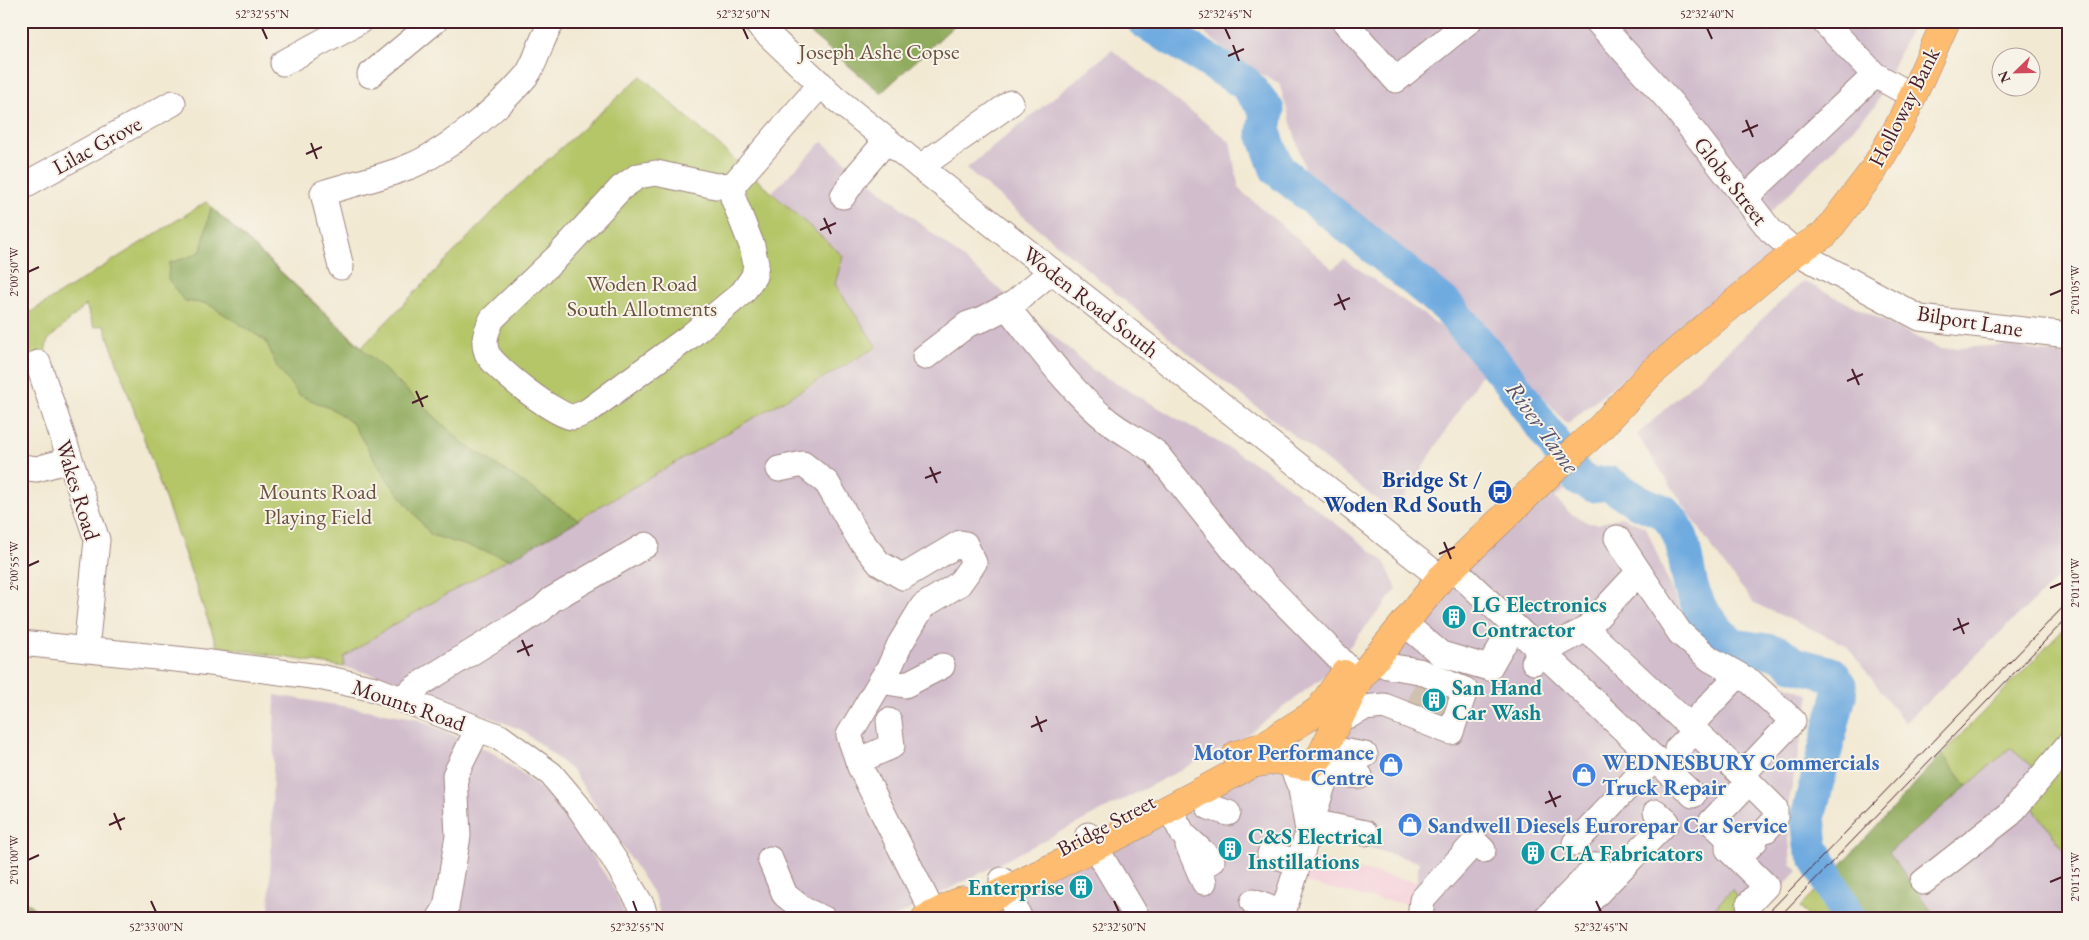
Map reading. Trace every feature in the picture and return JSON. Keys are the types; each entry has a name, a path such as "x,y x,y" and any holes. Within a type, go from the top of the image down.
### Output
{"main road":[{"name":"Holloway Bank","path":"1906,92 1931,21"},
{"name":"Holloway Bank","path":"1440,572 1592,425 1612,399 1651,373 1796,252 1812,225 1846,184 1868,152 1886,120 1906,92 1946,21"},
{"name":"Bridge Street","path":"935,918 1092,841 1169,808 1252,764 1276,760 1300,766 1314,763 1325,753 1346,712 1353,674 1375,658 1404,623 1440,572"},
{"name":"Bridge Street","path":"1092,841 1225,760 1263,746 1320,709 1353,674 1440,572"},
{"path":"1290,762 1282,749 1283,738 1292,728 1309,725 1318,730 1324,742 1325,753"}],"street":[{"path":"282,63 360,21"},
{"path":"370,75 435,21"},
{"name":"Woden Road South","path":"754,21 821,84 886,140 1052,272 1440,572"},
{"path":"1344,21 1396,80 1469,21"},
{"name":"Globe Street","path":"1597,21 1672,104 1770,230 1796,252"},
{"path":"1823,21 1875,75 1906,92"},
{"path":"341,267 323,193 409,167 452,142 493,109 527,74 544,25"},
{"path":"1745,198 1875,75"},
{"path":"733,186 716,186 656,173 638,176 621,188 558,256 492,319 486,331 485,342 487,352 496,364 516,382 559,413 574,417 588,412 689,337 743,292 754,276 756,264 752,246 733,198 733,186 821,84"},
{"name":"Lilac Grove","path":"21,187 174,103"},
{"path":"920,167 1011,104"},
{"path":"843,196 858,174 886,140"},
{"name":"Bilport Lane","path":"1796,252 1920,318 2068,335"},
{"path":"925,357 968,324 1007,307 1052,272"},
{"path":"1007,307 1090,405 1109,422 1143,442 1156,453 1239,557 1353,674"},
{"name":"Wakes Road","path":"38,363 97,540 86,650"},
{"path":"21,466 37,469 69,460"},
{"path":"779,469 803,464 827,483 860,538 880,564 903,577 960,543 965,544 974,563 960,584 923,606 849,735 858,761 889,828 935,918"},
{"path":"1586,630 1746,778 1776,808 1776,820 1748,848 1737,839 1728,838 1711,822 1746,778 1793,721 1751,682 1710,659 1680,632 1617,538"},
{"path":"400,699 425,681 542,609 552,600 646,544"},
{"path":"1440,572 1516,628 1538,657 1658,751 1693,795"},
{"path":"1538,657 1586,630 1639,572"},
{"path":"1404,623 1441,654 1466,655 1489,668 1501,647 1516,628"},
{"name":"Mounts Road","path":"21,643 319,676 375,689 500,737 551,774 578,806 614,859 642,906 646,919"},
{"path":"1346,712 1364,708 1433,700 1419,671 1387,666 1375,658"},
{"path":"881,681 905,685 942,666"},
{"path":"1384,706 1406,669"},
{"path":"1575,843 1658,751 1692,728 1738,675"},
{"path":"1600,733 1601,707"},
{"path":"858,761 892,746 889,721"},
{"path":"439,919 446,908 458,836 455,775 478,729"},
{"path":"1923,882 2010,814 2068,746"},
{"path":"1325,753 1364,758 1325,753"},
{"path":"1268,912 1299,863 1309,825 1324,782 1325,753"},
{"path":"1290,762 1302,789 1309,825"},
{"path":"1201,791 1210,806 1228,813"},
{"path":"1169,808 1183,834 1208,872"},
{"path":"1572,919 1597,899 1667,822 1656,812"},
{"path":"1309,825 1365,833"},
{"path":"1728,838 1728,849 1762,870 1766,886 1749,904"},
{"path":"1092,841 1138,919"},
{"path":"1270,854 1299,863"},
{"path":"1420,919 1422,900 1470,858"},
{"path":"770,859 785,895 804,910 824,919"},
{"path":"1545,919 1598,865"},
{"path":"1004,885 1020,919"}],"shaded area":[{"path":"1189,21 1914,21 1875,106 1758,225 1776,254 1567,424 1453,295 1305,169 1279,83 1250,69"},
{"path":"1112,50 1230,142 1239,189 1333,269 1344,259 1490,361 1394,513 1205,367 966,169"},
{"path":"822,142 1002,291 1093,370 1268,471 1384,561 1397,589 1327,674 1243,738 891,919 661,919 656,898 573,771 522,730 402,682 344,667 344,657 390,627 877,348 835,284 843,256 772,192"},
{"path":"1803,281 1941,349 2006,345 2068,356 2068,568 1905,723 1846,645 1754,603 1723,564 1637,435"},
{"path":"1551,472 1565,490 1555,498 1570,513 1588,523 1598,524 1621,517 1646,527 1685,623 1699,639 1753,671 1810,695 1787,811 1791,864 1798,871 1752,919 1749,919 1732,889 1705,919 1413,919 1419,862 1329,836 1308,832 1281,919 937,919 1219,772 1300,766 1321,734"},
{"path":"275,695 415,718 495,754 553,798 611,883 627,919 269,919"},
{"path":"2068,698 2068,919 1937,919 1888,852"},
{"path":"1301,857 1417,882 1415,905 1366,897 1294,880"}],"green space":[{"name":"Joseph Ashe Copse","path":"796,21 959,21 881,93"},
{"path":"641,76 843,256 835,284 877,347 390,627 344,657 344,667 217,646 104,325 94,327 86,305 48,340 44,357 28,362 21,344 21,318 206,202 362,347 513,191"},
{"path":"211,207 462,442 579,520 510,559 431,535 386,478 352,423 334,410 299,395 277,367 266,341 208,304 184,301 168,279 169,263 201,251"},
{"path":"2068,625 2068,734 2036,770 2010,748 1967,786 1942,754"},
{"path":"1942,754 1967,786 1889,852 1937,919 1868,919 1839,867"},
{"path":"2068,760 2068,853 2067,854 2029,802"},
{"path":"1839,867 1868,919 1810,919 1800,907"},
{"path":"1732,889 1749,919 1705,919"},
{"path":"21,897 47,919 21,919"}],"waterway":[{"name":"River Tame","path":"1144,21 1245,83 1267,110 1264,133 1277,169 1446,305 1511,382 1579,479 1593,485 1608,483 1639,502 1664,512 1675,525 1682,541 1691,587 1700,609 1716,630 1734,646 1780,653 1793,664 1832,674 1840,685 1839,696 1808,817 1811,846 1849,919"}],"tunnel":[{"path":"1419,706 1428,685"},
{"path":"1439,715 1448,693"}],"tram line":[{"path":"1762,919 2068,602"},
{"path":"1777,919 2068,617"}],"place":[{"name":"Bridge St / Woden Rd South","path":"1500,492"},
{"name":"LG Electronics Contractor","path":"1454,617"},
{"name":"San Hand Car Wash","path":"1434,700"},
{"name":"Motor Performance Centre","path":"1391,765"},
{"name":"WEDNESBURY Commercials Truck Repair","path":"1584,775"},
{"name":"Sandwell Diesels Eurorepar Car Service","path":"1410,825"},
{"name":"C&S Electrical Instillations","path":"1230,849"},
{"name":"CLA Fabricators","path":"1533,853"},
{"name":"Enterprise","path":"1081,887"}],"park label":[{"name":"Woden Road South Allotments","path":"642,296"},
{"name":"Mounts Road Playing Field","path":"318,504"}]}
